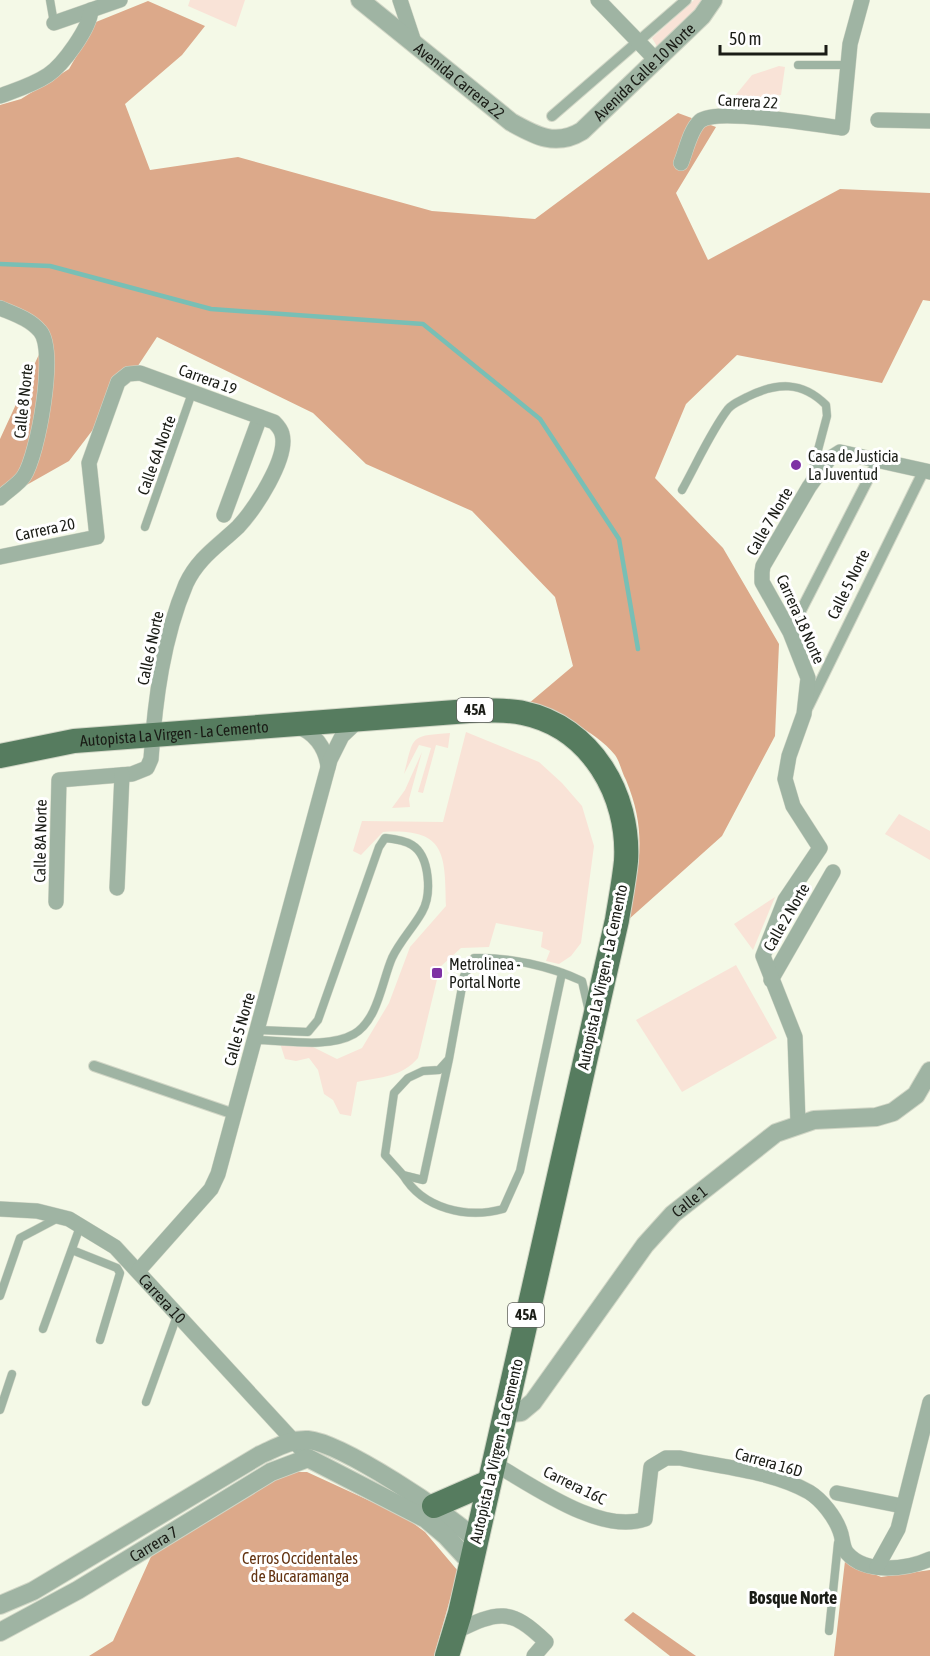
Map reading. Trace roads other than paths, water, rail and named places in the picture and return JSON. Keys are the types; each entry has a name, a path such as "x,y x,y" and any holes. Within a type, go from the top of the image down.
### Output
{"main road":[{"name":"Autopista La Virgen - La Cemento","path":"0,756 74,741 153,737 284,723 482,710 524,713 558,726 585,745 602,767 616,794 624,827 626,860 617,920 455,1632 447,1656"},
{"path":"430,1513 491,1472"}],"street":[{"path":"54,23 120,0"},
{"name":"Avenida Carrera 22","path":"360,0 511,122 536,135 569,139"},
{"path":"598,0 656,60"},
{"path":"552,116 686,0"},
{"name":"Avenida Calle 10 Norte","path":"569,139 582,131 702,16 713,0"},
{"path":"847,65 855,18 862,0"},
{"path":"404,1 415,45"},
{"path":"0,96 31,85 49,75 88,25 91,10"},
{"name":"Carrera 22","path":"681,163 695,128 700,121 708,117 734,115 842,128 847,65"},
{"path":"878,120 930,121"},
{"name":"Calle 8 Norte","path":"0,308 26,320 41,332 45,340 45,388 36,448 24,477 0,498"},
{"name":"Carrera 19","path":"98,537 89,463 118,382 128,374 140,373 267,419"},
{"path":"224,515 267,419"},
{"name":"Calle 6 Norte","path":"122,775 147,768 151,759 171,622 200,559 239,525 256,503 276,468 282,451 282,434 267,419"},
{"path":"809,487 829,459 840,452 879,458 927,471"},
{"path":"790,632 879,458"},
{"name":"Calle 5 Norte","path":"804,714 927,471"},
{"name":"Calle 7 Norte","path":"762,572 763,566 809,487"},
{"name":"Carrera 20","path":"0,557 98,537"},
{"name":"Carrera 18 Norte","path":"762,572 762,582 790,632 808,678 804,714 789,756 785,779 793,806 820,848 785,900 763,956 771,980"},
{"name":"Calle 5 Norte","path":"139,1270 211,1189 218,1174 335,747 351,726 362,718"},
{"name":"Calle 5 Norte","path":"284,723 298,726 311,734 321,745 327,758 328,773"},
{"path":"117,888 122,775"},
{"name":"Calle 8A Norte","path":"56,902 59,780 122,775"},
{"name":"Calle 2 Norte","path":"771,980 833,872"},
{"path":"771,980 795,1036 798,1123"},
{"path":"94,1066 234,1114"},
{"name":"Calle 1","path":"504,1414 521,1412 533,1401 664,1222 764,1142 798,1123 833,1118 876,1117 893,1112 916,1095 930,1071"},
{"name":"Carrera 10","path":"0,1209 37,1211 61,1217 81,1224 115,1247 139,1270 308,1458 430,1513"},
{"path":"877,1568 895,1536 930,1402"},
{"name":"Carrera 10","path":"294,1440 310,1440 337,1451 430,1513 446,1535 473,1552"},
{"name":"Carrera 7","path":"0,1605 33,1591 260,1455 294,1440"},
{"name":"Carrera 7","path":"0,1632 78,1590 272,1472 308,1458"},
{"name":"Carrera 16D","path":"651,1467 666,1458 680,1458 783,1482 810,1493 824,1505 840,1531 847,1553 877,1568"},
{"name":"Carrera 16C","path":"491,1472 593,1516 620,1523 645,1519 651,1467"},
{"path":"837,1492 902,1506"},
{"path":"877,1568 903,1567 930,1559"},
{"path":"455,1632 495,1614 507,1614 520,1619 546,1642 534,1656"}],"lane":[{"path":"50,0 54,23"},
{"path":"798,65 847,65"},
{"path":"682,490 732,405 758,392 781,385 794,385 826,405 827,416 812,465 809,487"},
{"name":"Calle 6A Norte","path":"145,527 192,393"},
{"path":"385,837 413,845 423,858 426,874 427,893 424,910 404,937 392,959 374,1007 363,1027 353,1035 328,1041 256,1035 308,1032 318,1020 379,846 385,837"},
{"path":"404,1174 423,1180 464,976 474,958 497,958 562,973 582,981 592,1030"},
{"path":"449,1059 439,1070 423,1071 408,1078 394,1093 385,1155 404,1174 411,1189 428,1201 449,1209 481,1215 503,1209 520,1171 562,973"},
{"path":"0,1296 20,1238 61,1217"},
{"path":"43,1329 81,1224"},
{"path":"72,1250 117,1268 120,1273 100,1340"},
{"path":"146,1402 178,1313"},
{"path":"0,1410 12,1374"},
{"path":"829,1631 840,1531"}],"waterway":[{"path":"0,264 50,266 211,309 423,324 540,419 619,539 638,649"}],"place":[{"name":"Casa de Justicia La Juventud","path":"796,465"},
{"name":"Metrolinea - Portal Norte","path":"437,973"}],"district":[{"name":"Bosque Norte","path":"793,1598"}],"park label":[{"name":"Cerros Occidentales de Bucaramanga","path":"300,1567"}]}
